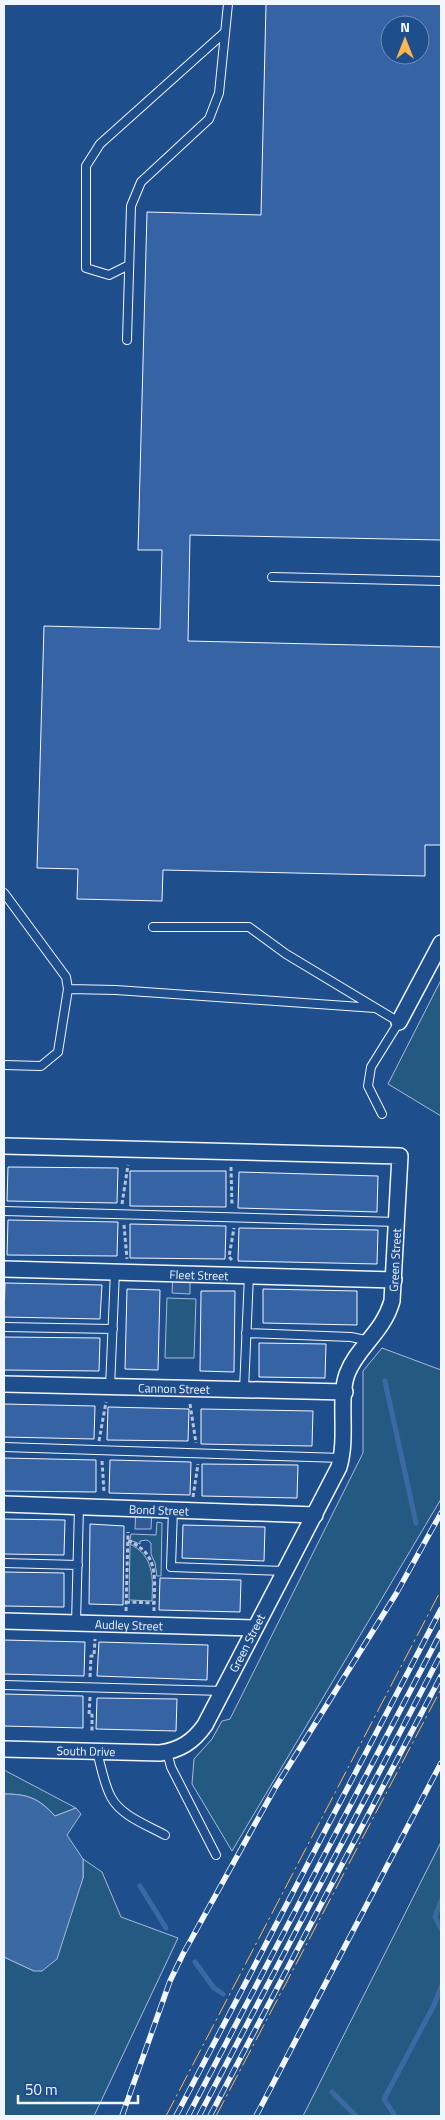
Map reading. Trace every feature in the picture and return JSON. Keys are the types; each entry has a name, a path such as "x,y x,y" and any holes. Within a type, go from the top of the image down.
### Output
{"street":[{"path":"399,1022 441,943"},
{"name":"Green Street","path":"4,1146 400,1156 394,1280 389,1312 386,1320 350,1368 345,1381 344,1450 335,1476 205,1725 194,1739 182,1747 167,1752"},
{"name":"Fleet Street","path":"4,1269 394,1280"},
{"name":"Cannon Street","path":"4,1384 344,1392"},
{"name":"Bond Street","path":"4,1504 315,1515"},
{"name":"Audley Street","path":"4,1621 254,1628"},
{"name":"South Drive","path":"4,1749 167,1752"}],"lane":[{"path":"127,340 131,206 142,182 209,119 219,93 228,4"},
{"path":"129,265 109,275 86,268 86,166 100,144 225,32"},
{"path":"272,577 441,581"},
{"path":"4,892 66,977 68,989 58,1052 41,1066 4,1065"},
{"path":"153,927 249,927 286,954 399,1022 371,1067 368,1086 382,1114"},
{"path":"68,989 116,990 375,1008"},
{"path":"4,1211 397,1222"},
{"path":"110,1387 115,1271"},
{"path":"244,1390 249,1275"},
{"path":"4,1327 113,1329"},
{"path":"246,1333 351,1336 370,1341"},
{"path":"4,1447 342,1458"},
{"path":"76,1623 80,1507"},
{"path":"173,1510 171,1567 285,1571"},
{"path":"4,1563 78,1565"},
{"path":"4,1685 223,1691"},
{"path":"98,1752 110,1795 116,1804 124,1812 165,1835"},
{"path":"167,1752 171,1767 216,1855"}],"path":[{"path":"122,1205 128,1165"},
{"path":"231,1167 232,1208"},
{"path":"124,1222 127,1261"},
{"path":"234,1264 229,1257 235,1225"},
{"path":"99,1441 106,1402"},
{"path":"190,1404 196,1443"},
{"path":"101,1458 105,1478 104,1496"},
{"path":"193,1498 198,1461"},
{"path":"126,1612 128,1532"},
{"path":"128,1541 143,1549 153,1563 154,1614"},
{"path":"126,1602 154,1603"},
{"path":"90,1677 89,1656 94,1656 95,1639"},
{"path":"90,1694 88,1715 92,1715 92,1733"}],"shaded area":[{"path":"441,980 441,1116 388,1084"},
{"path":"173,1272 190,1273 190,1294 172,1293"},
{"path":"167,1298 196,1299 194,1358 165,1358"},
{"path":"382,1348 441,1370 441,1499 232,1851 192,1784 194,1759 212,1739 222,1721 230,1719 363,1453 363,1371"},
{"path":"136,1509 152,1509 151,1529 135,1529"},
{"path":"157,1522 162,1523 161,1576 157,1576 151,1554 151,1543 147,1540 140,1541 140,1544 130,1540 131,1534 156,1535"},
{"path":"130,1544 138,1549 148,1561 152,1576 152,1601 129,1600"},
{"path":"4,1770 76,1808 55,1816 44,1805 32,1798 4,1794"},
{"path":"4,1794 32,1798 55,1816 76,1808 81,1814 67,1835 83,1859 83,1878 57,1959 42,1971 34,1971 4,1957"},
{"path":"441,1842 441,2116 303,2116"},
{"path":"83,1859 102,1872 121,1917 178,1938 94,2116 4,2116 4,1957 34,1971 83,1878"}],"building":[{"path":"266,4 441,4 441,540 190,535 188,641 441,647 441,845 425,845 425,876 163,870 162,901 77,899 78,869 37,868 44,626 160,629 162,550 138,550 147,212 261,215"},
{"path":"8,1167 118,1168 117,1203 7,1201"},
{"path":"130,1171 226,1171 226,1207 130,1206"},
{"path":"239,1172 378,1176 377,1212 238,1208"},
{"path":"8,1220 118,1222 117,1256 7,1255"},
{"path":"130,1224 226,1226 225,1259 130,1258"},
{"path":"239,1228 378,1230 377,1264 238,1261"},
{"path":"5,1283 102,1285 100,1319 4,1317"},
{"path":"127,1289 160,1290 158,1370 125,1369"},
{"path":"263,1289 357,1291 357,1325 263,1323"},
{"path":"201,1291 235,1291 234,1372 200,1371"},
{"path":"4,1337 100,1338 99,1371 4,1370"},
{"path":"259,1343 326,1344 325,1378 259,1377"},
{"path":"4,1404 95,1406 94,1439 4,1437"},
{"path":"108,1407 189,1409 188,1441 107,1440"},
{"path":"201,1409 313,1411 312,1446 201,1444"},
{"path":"4,1458 96,1460 96,1492 4,1491"},
{"path":"110,1460 191,1462 190,1495 109,1493"},
{"path":"202,1464 298,1465 297,1498 202,1496"},
{"path":"4,1519 65,1520 64,1555 4,1554"},
{"path":"90,1524 124,1526 123,1605 89,1604"},
{"path":"183,1525 265,1527 264,1561 182,1558"},
{"path":"4,1572 64,1573 64,1607 4,1606"},
{"path":"160,1578 241,1580 240,1612 159,1610"},
{"path":"4,1640 85,1642 84,1676 4,1674"},
{"path":"99,1642 208,1645 207,1680 97,1676"},
{"path":"4,1694 83,1696 83,1728 4,1726"},
{"path":"97,1698 177,1699 176,1731 96,1729"}],"waterway":[{"path":"385,1381 416,1523"},
{"path":"140,1886 166,1928"},
{"path":"441,1901 435,1917 441,1929"},
{"path":"195,1962 214,1988 223,1994"},
{"path":"395,2116 384,2099 434,2005 441,1987"},
{"path":"332,2092 356,2116"}],"railway":[{"path":"122,2116 170,1981 183,1954 275,1788 396,1594 441,1513"},
{"path":"176,2116 441,1609"},
{"path":"188,2116 441,1632"},
{"path":"199,2116 441,1654"},
{"path":"210,2116 441,1676"},
{"path":"256,2116 441,1763"}],"power":[{"path":"166,2116 441,1590"},
{"path":"216,2116 441,1689"}]}
